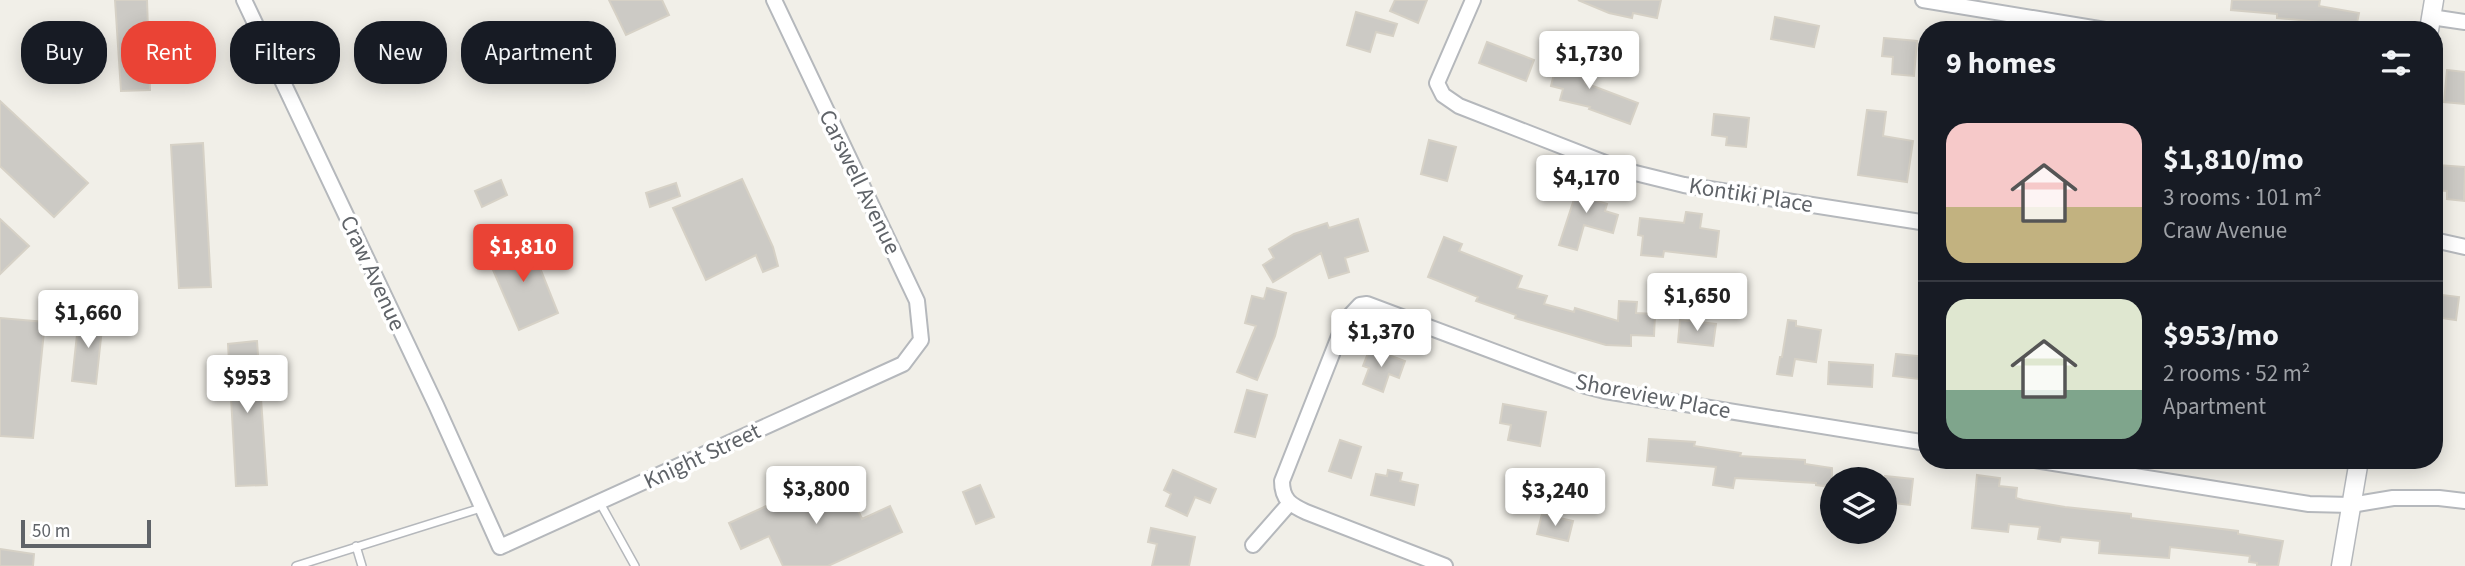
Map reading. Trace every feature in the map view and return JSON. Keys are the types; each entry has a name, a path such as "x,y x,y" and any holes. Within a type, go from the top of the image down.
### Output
{"street":[{"name":"Craw Avenue","path":"244,0 500,547"},
{"name":"Carswell Avenue","path":"774,0 917,301 921,340 903,365"},
{"name":"Kontiki Place","path":"1473,0 1437,83 1443,95 1459,106 1623,170 1684,185 1918,222"},
{"path":"1923,0 2050,21"},
{"path":"2432,16 2465,22"},
{"path":"2443,242 2465,247"},
{"name":"Shoreview Place","path":"1289,504 1284,495 1282,481 1345,321 1352,311 1367,304 1605,391 1918,442"},
{"name":"Knight Street","path":"500,547 903,365"},
{"path":"2091,469 2309,504 2351,505 2393,498 2465,501"},
{"path":"2341,566 2357,469"},
{"path":"1253,545 1289,504 1445,566"}],"lane":[{"path":"600,503 635,566"},
{"path":"296,566 481,508"},
{"path":"356,546 362,566"}],"building":[{"path":"115,0 147,0 148,21 121,21 121,84 150,84 150,90 121,91"},
{"path":"609,0 662,0 669,15 626,35"},
{"path":"1395,0 1427,0 1418,23 1390,11"},
{"path":"1578,0 1661,0 1657,18 1633,13 1632,18 1609,13"},
{"path":"2232,0 2320,0 2319,6 2359,13 2357,21 2308,21 2277,18 2277,14 2231,10"},
{"path":"1356,12 1397,24 1393,36 1376,32 1370,52 1347,45"},
{"path":"1775,17 1819,26 1814,47 1771,39"},
{"path":"1884,38 1917,41 1914,76 1892,74 1893,57 1882,56"},
{"path":"1487,42 1534,60 1526,81 1479,63"},
{"path":"1561,45 1566,46 1566,60 1584,64 1581,77 1587,78 1585,83 1638,103 1630,124 1589,109 1590,107 1560,100 1563,89 1551,86"},
{"path":"2447,70 2465,72 2465,104 2444,102"},
{"path":"0,101 88,183 54,217 0,166"},
{"path":"1867,110 1886,112 1883,136 1913,141 1907,182 1858,175"},
{"path":"1714,114 1749,118 1746,147 1726,145 1727,137 1712,135"},
{"path":"1429,140 1456,147 1447,181 1421,174"},
{"path":"203,143 211,287 179,288 171,145"},
{"path":"2443,165 2465,167 2464,201 2447,199 2447,191 2443,191"},
{"path":"1581,178 1599,183 1594,200 1607,204 1605,211 1618,215 1613,233 1584,225 1577,250 1559,245"},
{"path":"742,179 773,247 778,266 763,272 756,255 706,280 673,208"},
{"path":"501,180 507,195 482,207 475,191"},
{"path":"676,183 680,196 650,207 646,193"},
{"path":"1686,212 1702,214 1700,228 1719,231 1716,257 1664,251 1663,257 1641,255 1643,236 1638,235 1640,218 1684,223"},
{"path":"0,219 29,246 0,274"},
{"path":"1358,219 1368,251 1345,258 1349,272 1329,278 1321,253 1273,282 1263,265 1274,258 1269,249 1294,234 1327,223 1329,228"},
{"path":"1444,237 1462,244 1459,251 1522,276 1517,288 1547,296 1544,304 1574,312 1575,308 1618,321 1619,301 1637,302 1636,313 1655,314 1654,336 1631,335 1631,346 1606,345 1515,318 1516,315 1476,301 1478,297 1428,277"},
{"path":"528,238 558,313 519,330 487,256"},
{"path":"1267,288 1286,293 1275,336 1257,380 1237,372 1256,326 1245,323 1252,296 1264,299"},
{"path":"2443,295 2459,297 2456,320 2443,318"},
{"path":"79,316 103,319 96,384 72,381"},
{"path":"0,318 45,322 33,438 0,436"},
{"path":"1680,320 1716,324 1713,346 1678,342"},
{"path":"1788,320 1796,321 1796,326 1821,330 1816,362 1795,359 1792,376 1777,374"},
{"path":"257,341 267,485 236,486 228,344"},
{"path":"1370,348 1405,361 1399,378 1389,374 1383,392 1363,384 1369,368 1363,366"},
{"path":"1896,354 1918,356 1918,379 1893,376"},
{"path":"1829,362 1873,365 1872,387 1828,384"},
{"path":"1247,390 1267,395 1255,437 1235,432"},
{"path":"1503,404 1546,412 1540,446 1508,440 1511,425 1500,423"},
{"path":"1649,439 1695,442 1694,446 1741,453 1740,456 1805,460 1805,464 1825,467 1820,467 1820,486 1816,483 1735,478 1733,488 1713,485 1716,467 1647,461"},
{"path":"1340,440 1361,447 1351,478 1329,471"},
{"path":"1173,470 1216,489 1210,503 1195,497 1187,516 1166,506 1171,494 1164,490"},
{"path":"1388,470 1402,473 1400,481 1418,485 1414,505 1371,495 1376,474 1387,476"},
{"path":"841,472 862,519 890,506 902,532 828,566 783,566 769,536 741,549 729,523"},
{"path":"1977,475 2000,478 1999,486 2017,488 2016,498 2023,500 2131,514 2131,518 2238,531 2238,534 2283,541 2278,566 2257,566 2257,563 2249,562 2250,556 2170,547 2169,558 2099,553 2100,541 2061,537 2060,542 2038,539 2040,527 2009,524 2008,532 1972,528"},
{"path":"1897,477 1913,479 1910,505 1897,503"},
{"path":"980,485 994,517 976,524 963,492"},
{"path":"1542,514 1573,521 1568,541 1537,534"},
{"path":"1151,528 1195,537 1189,566 1152,566 1157,544 1148,542"},
{"path":"0,549 34,554 33,566 0,566"}]}
